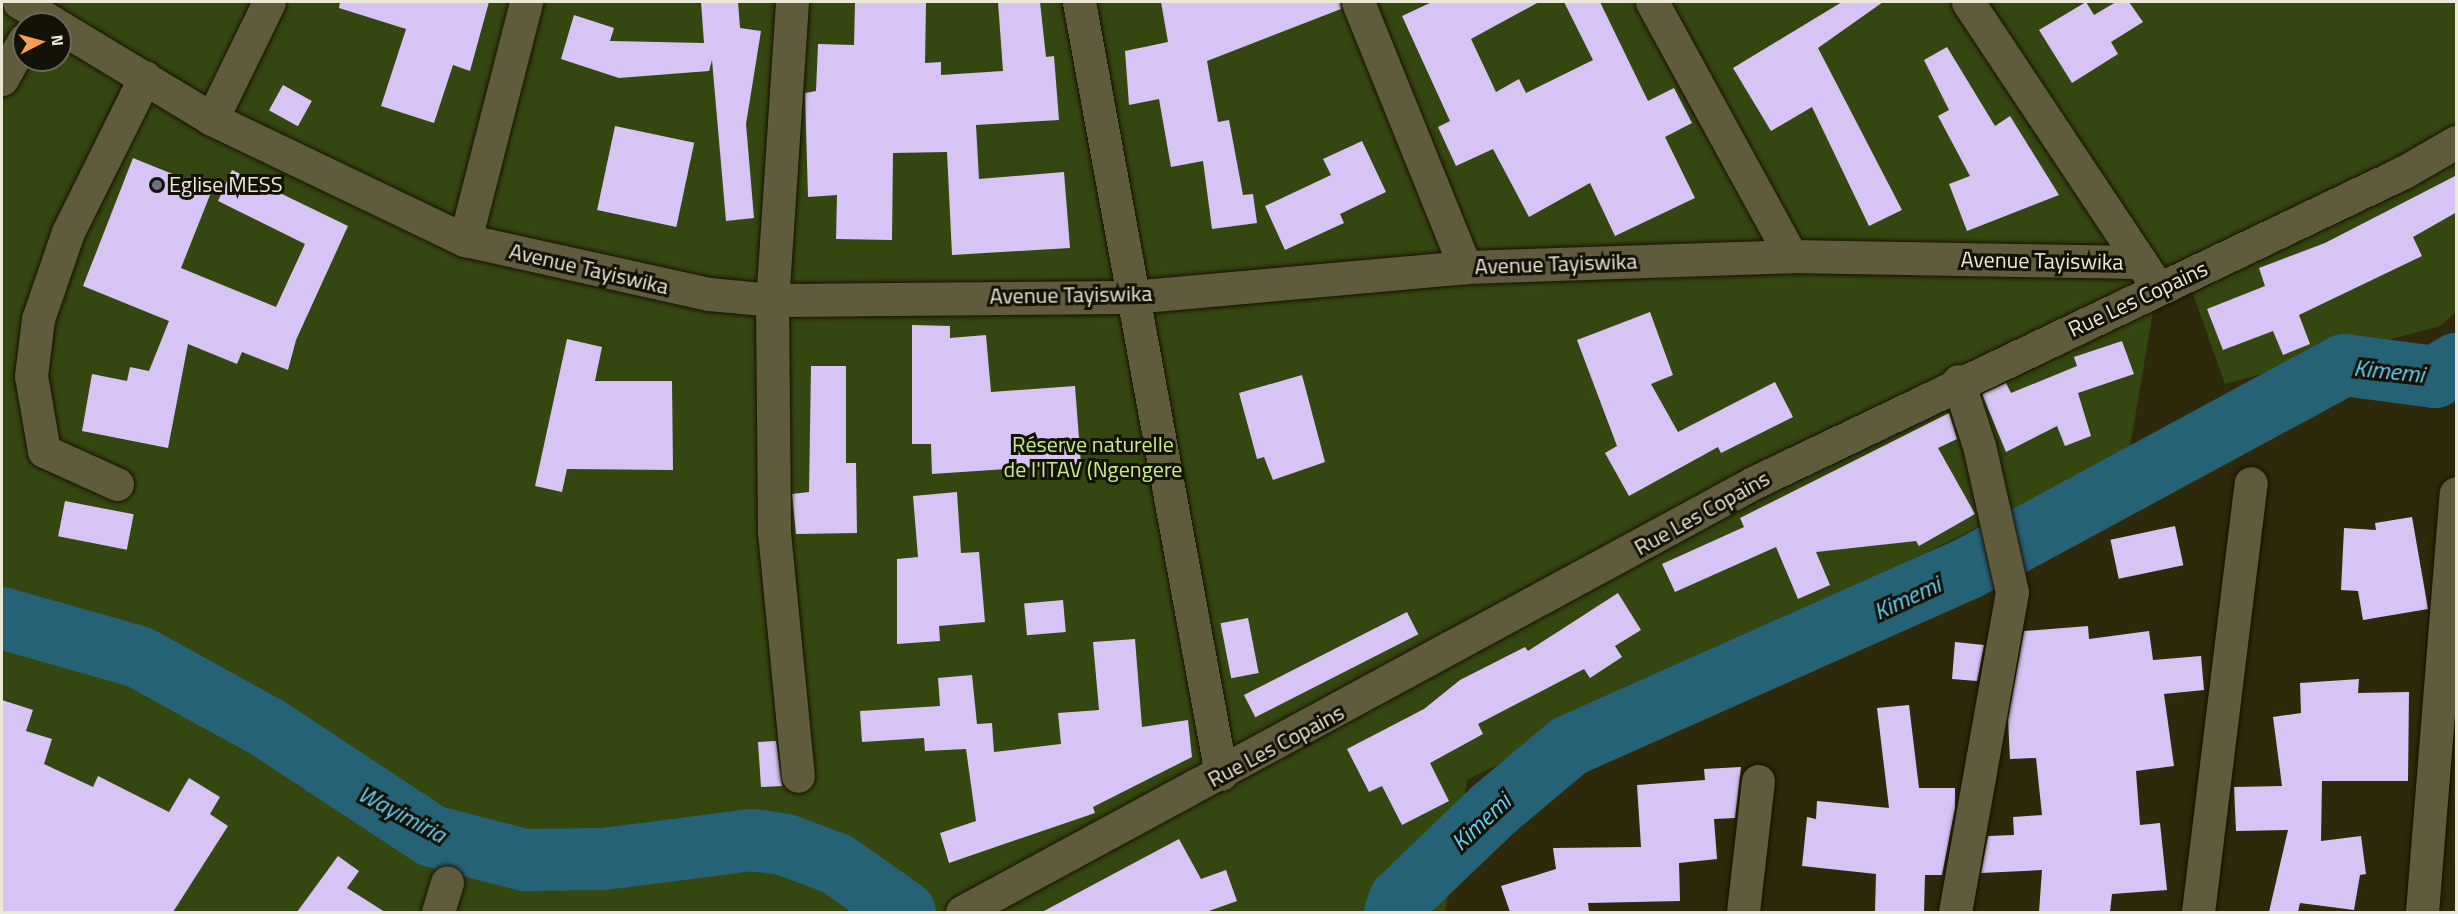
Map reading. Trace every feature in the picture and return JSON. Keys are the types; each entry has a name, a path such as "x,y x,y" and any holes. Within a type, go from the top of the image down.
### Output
{"street":[{"path":"213,119 269,2"},
{"path":"465,240 526,2"},
{"path":"792,2 772,300 774,532 798,776"},
{"path":"1079,2 1131,297 1221,774"},
{"path":"1358,2 1465,267"},
{"path":"1652,2 1791,256"},
{"path":"1968,2 2160,290"},
{"name":"Avenue Tayiswika","path":"72,39 145,77 213,119 465,240 609,276 772,300 1131,297 1465,267 1791,256 2141,262"},
{"path":"2,79 12,63"},
{"path":"117,484 44,452 31,376 38,319 68,232 145,77"},
{"name":"Rue Les Copains","path":"962,912 1221,774 1754,483 1958,381 2160,290 2457,142"},
{"path":"1955,912 2012,592 1995,512 1958,381"},
{"path":"2198,912 2251,483"},
{"path":"2422,912 2457,493"},
{"path":"1743,912 1758,781"}],"green space":[{"name":"Réserve naturelle de l'ITAV (Ngengere","path":"2,2 2456,2 2456,312 2440,326 2225,384 2181,260 2160,271 2129,452 1467,780 1445,912 2,912"}],"building":[{"path":"340,2 489,2 470,71 453,65 434,123 381,106 406,29 339,8"},
{"path":"701,2 738,2 740,28 761,31 746,124 754,218 726,221 712,60 709,71 619,78 561,59 574,15 614,28 610,41 704,43"},
{"path":"855,2 926,2 925,63 941,62 941,75 1003,71 998,2 1040,2 1046,57 1054,56 1059,120 976,125 979,179 1064,172 1070,248 952,255 947,152 893,153 892,240 836,239 837,195 808,197 805,93 816,91 818,44 854,45"},
{"path":"1161,2 1340,2 1341,9 1207,61 1218,122 1229,120 1243,195 1253,194 1257,223 1212,229 1203,161 1171,167 1159,99 1129,105 1125,51 1168,42"},
{"path":"1432,2 1539,2 1471,39 1496,92 1519,79 1526,93 1593,60 1564,2 1600,2 1648,101 1674,88 1692,123 1665,137 1695,198 1615,236 1590,183 1529,217 1493,149 1456,166 1438,127 1450,121 1402,16"},
{"path":"1842,2 1883,2 1818,48 1902,210 1869,226 1812,107 1771,131 1733,68"},
{"path":"2086,2 2094,15 2116,2 2129,2 2143,22 2111,42 2118,54 2072,83 2039,30"},
{"path":"1947,47 1995,126 2010,116 2059,195 1967,231 1949,184 1970,176 1938,116 1949,110 1924,60"},
{"path":"283,85 312,101 298,126 269,110"},
{"path":"615,126 694,143 676,227 597,210"},
{"path":"1362,141 1386,192 1340,214 1344,223 1285,250 1265,206 1331,175 1323,159"},
{"path":"133,158 212,190 181,268 276,307 305,244 218,201 232,170 348,226 296,340 288,370 242,352 237,364 188,344 168,448 82,431 92,374 127,381 130,367 149,371 169,321 83,286"},
{"path":"2457,175 2457,212 2413,237 2422,256 2299,315 2310,344 2283,355 2273,331 2223,350 2207,309 2265,286 2259,268 2325,243"},
{"path":"1650,312 1673,375 1651,384 1678,432 1775,382 1793,417 1721,453 1718,447 1629,496 1605,453 1617,446 1577,340"},
{"path":"912,325 950,326 950,338 986,335 991,392 1075,386 1081,464 932,474 931,444 912,444"},
{"path":"567,339 602,347 595,381 672,381 673,470 567,469 562,492 535,486"},
{"path":"2122,341 2134,374 2078,393 2091,436 2065,446 2057,426 2006,452 1982,394 2006,383 2011,393 2077,366 2074,357"},
{"path":"811,366 846,366 846,463 856,463 857,533 796,534 792,494 809,492"},
{"path":"1302,375 1325,462 1273,480 1264,457 1257,459 1239,393"},
{"path":"1949,413 1957,439 1938,448 1975,514 1919,546 1916,541 1816,552 1830,585 1798,599 1776,547 1675,592 1662,564 1744,527 1740,518"},
{"path":"957,492 961,553 979,552 985,622 939,626 940,641 897,644 897,559 918,557 913,496"},
{"path":"65,501 134,514 127,550 58,536"},
{"path":"2412,517 2428,609 2363,620 2358,591 2341,590 2344,528 2376,530 2375,523"},
{"path":"2175,526 2183,565 2119,579 2110,540"},
{"path":"1618,593 1641,630 1615,646 1622,657 1590,678 1584,669 1478,724 1483,734 1430,763 1449,801 1402,825 1382,786 1369,792 1347,749 1424,709 1460,680 1525,647 1528,651"},
{"path":"1063,600 1066,632 1027,635 1024,603"},
{"path":"1407,612 1418,634 1255,717 1244,695"},
{"path":"1248,618 1259,673 1231,678 1221,623"},
{"path":"2088,626 2089,639 2149,631 2153,660 2201,656 2204,690 2164,694 2174,766 2136,771 2140,825 2160,823 2167,890 2112,894 2110,912 2039,912 2042,870 1981,873 1988,836 2014,835 2013,817 2042,815 2036,758 2010,759 2008,720 2024,631"},
{"path":"1135,639 1142,727 1188,720 1192,757 1093,807 1095,813 949,863 940,833 976,821 966,749 925,751 924,738 862,742 860,711 940,706 938,678 972,675 977,724 992,723 994,752 1061,744 1058,713 1099,710 1093,642"},
{"path":"1955,642 1984,645 1977,681 1952,679"},
{"path":"2359,679 2358,693 2409,692 2408,781 2322,781 2321,841 2361,836 2366,874 2360,875 2354,910 2300,903 2298,912 2269,912 2288,830 2236,831 2234,787 2282,786 2273,717 2301,713 2300,683"},
{"path":"2,700 33,710 26,731 52,739 44,764 93,787 98,776 169,812 189,778 220,797 210,814 228,826 173,912 2,912"},
{"path":"1909,705 1919,788 1955,788 1955,808 1942,875 1925,875 1924,912 1875,912 1876,874 1802,866 1807,817 1816,819 1817,801 1889,808 1877,708"},
{"path":"776,741 782,786 761,787 758,742"},
{"path":"1741,767 1735,818 1714,819 1717,859 1679,863 1680,901 1588,903 1589,912 1510,912 1501,886 1556,869 1553,848 1641,847 1637,785 1705,780 1704,769"},
{"path":"1179,839 1201,879 1226,870 1237,901 1206,912 1042,912"},
{"path":"338,856 359,871 347,888 385,912 297,912"}],"waterway":[{"name":"Kimemi","path":"1395,912 1400,899 1494,809 1569,746 1965,570 2344,365 2435,377 2456,364"},
{"name":"Wayimiria","path":"2,618 139,657 268,728 432,836 525,860 604,859 752,840 786,845 837,864 905,912"}],"place":[{"name":"Eglise MESS","path":"157,185"}]}
